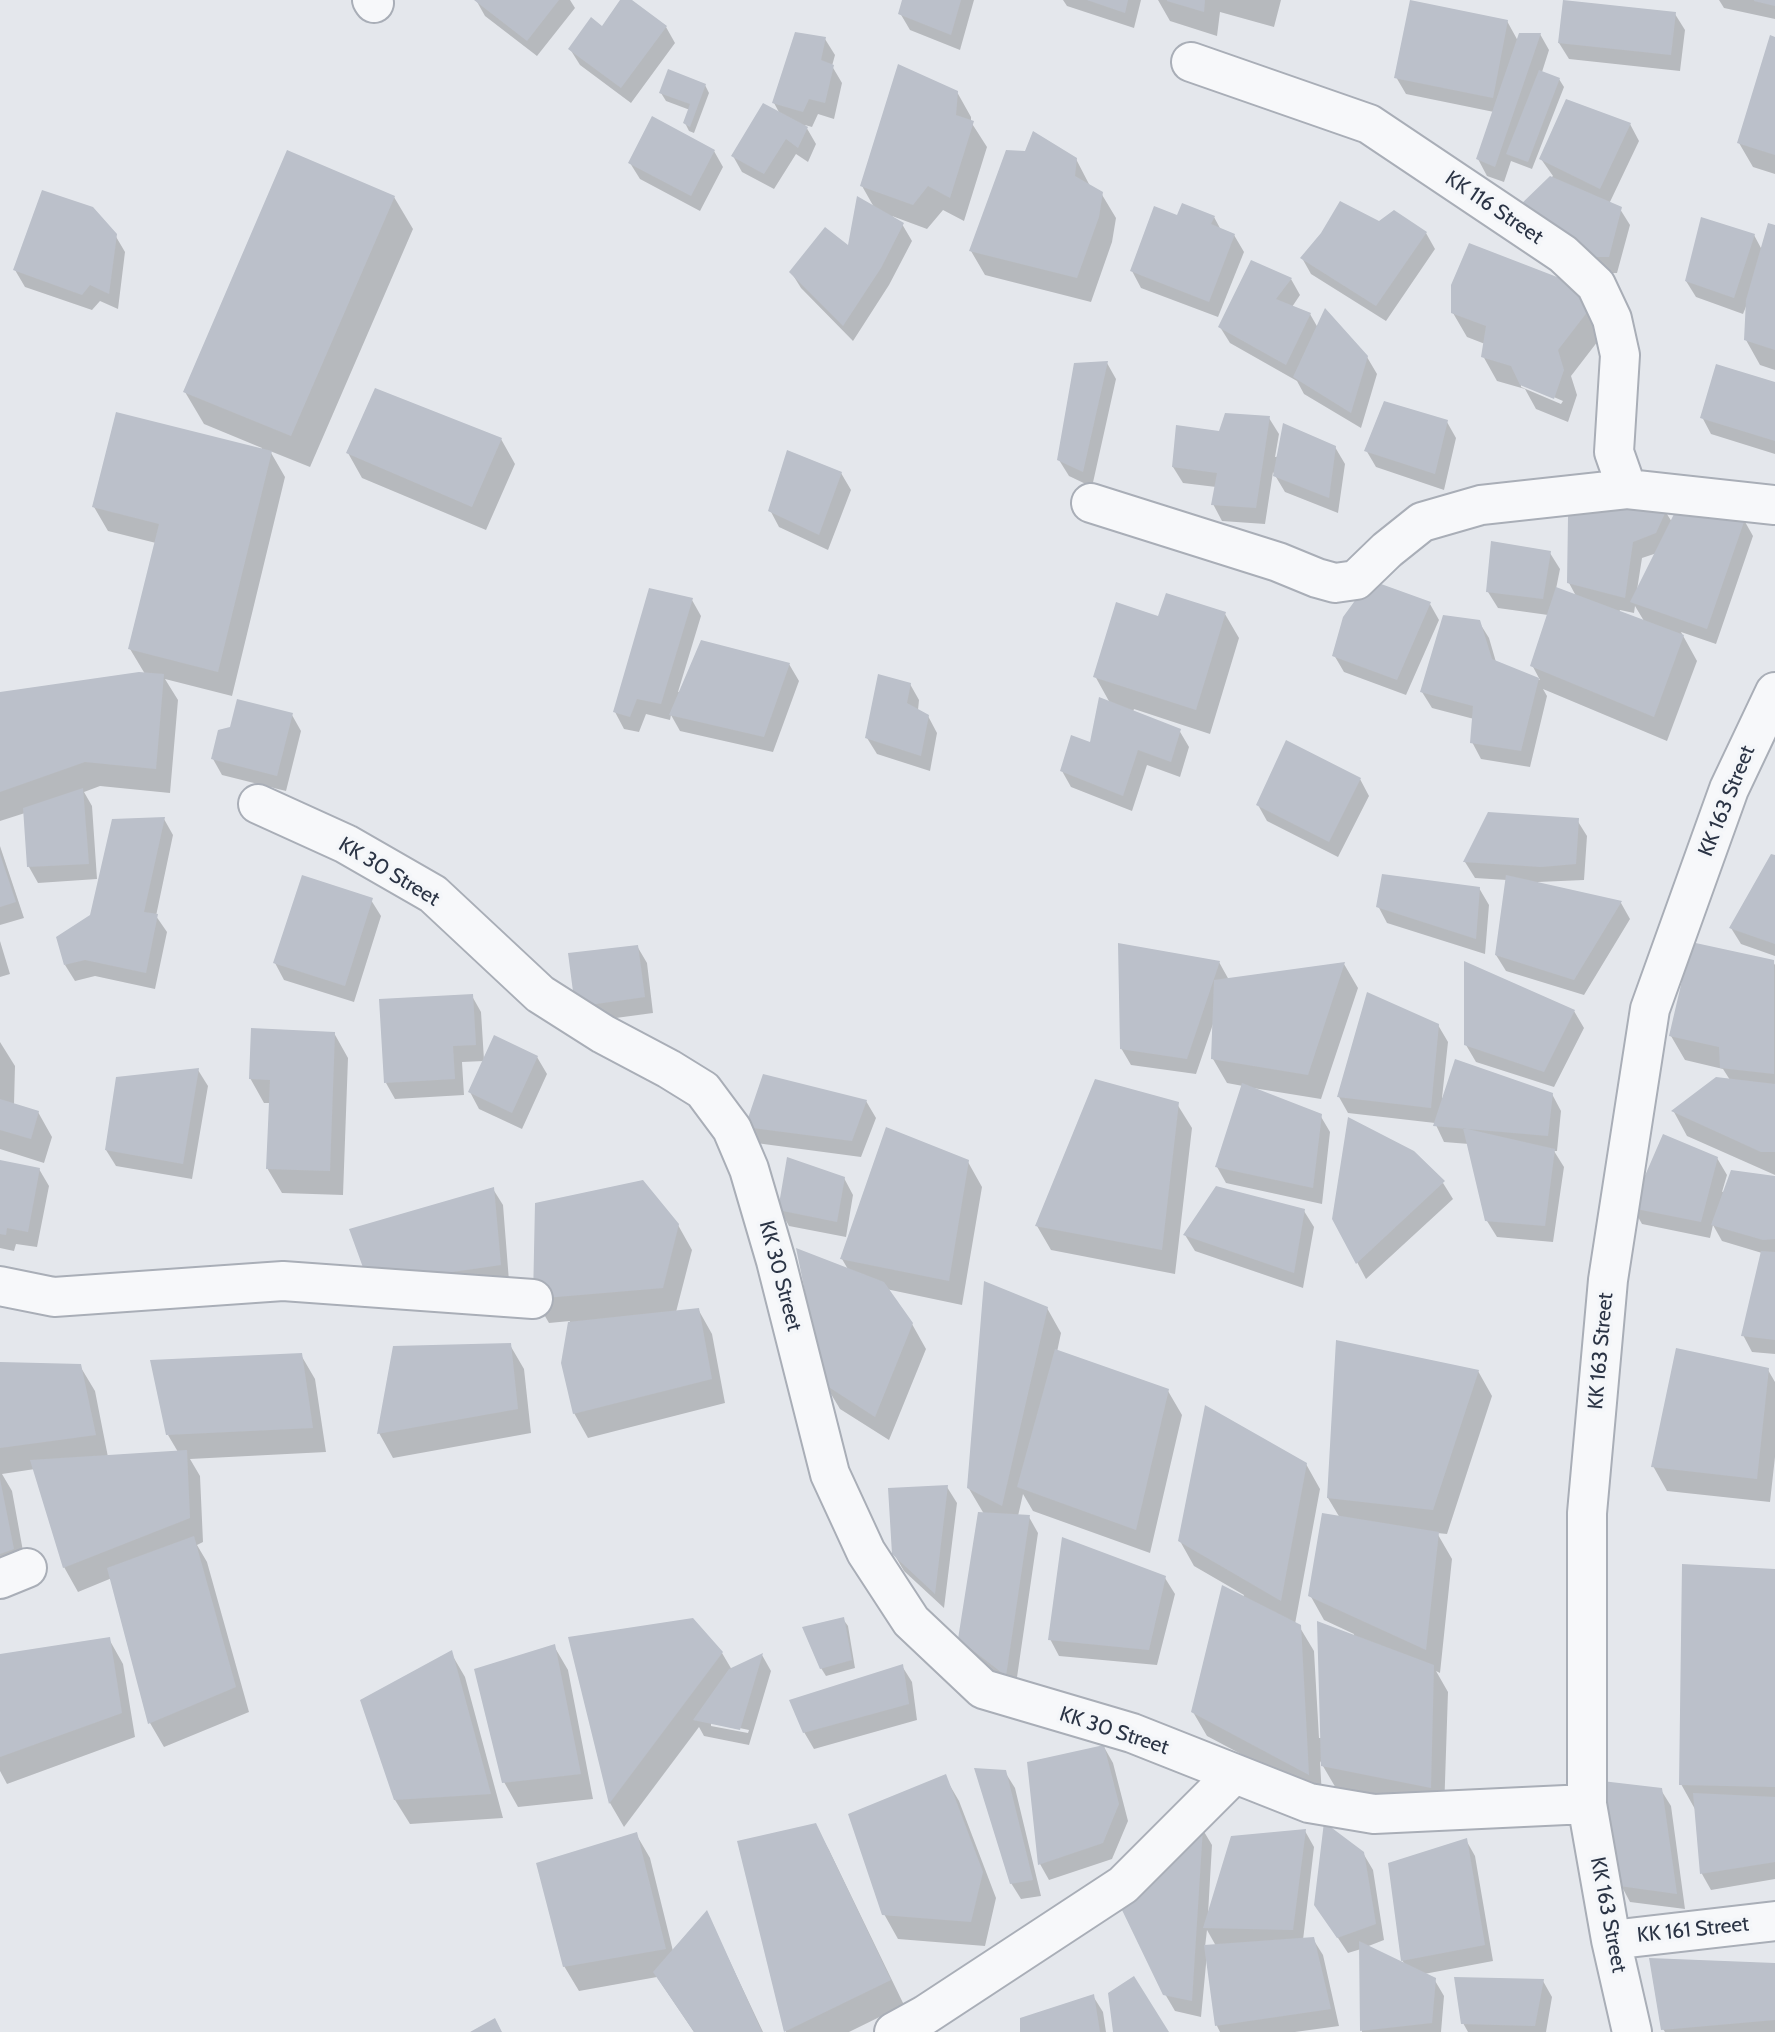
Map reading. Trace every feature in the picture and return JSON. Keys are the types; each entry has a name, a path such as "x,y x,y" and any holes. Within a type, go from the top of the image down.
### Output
{"street":[{"name":"KK 116 Street","path":"1191,62 1369,124 1563,254 1596,285 1612,319 1619,355 1614,452 1627,489"},
{"path":"1091,503 1278,562 1335,583 1356,580 1422,522 1481,505 1627,489 1775,505"},
{"name":"KK 163 Street","path":"1632,2032 1611,1940 1587,1804 1587,1513 1608,1280 1650,1009 1729,789 1775,692"},
{"name":"KK 30 Street","path":"258,804 346,844 433,894 540,994 603,1034 703,1090 732,1129 749,1168 776,1261 830,1474 866,1552 911,1621 983,1689 1132,1733 1309,1802 1374,1814 1587,1804"},
{"path":"0,1286 54,1297 283,1281 533,1299"},
{"path":"894,2032 925,2015 1123,1885 1234,1774"},
{"name":"KK 161 Street","path":"1611,1940 1775,1921"}],"building":[{"path":"474,0 559,0 527,41"},
{"path":"620,0 632,0 667,26 621,88 568,49 591,17 602,26"},
{"path":"902,0 961,0 951,35 898,14"},
{"path":"1087,0 1128,0 1125,13"},
{"path":"1205,0 1204,12 1167,1"},
{"path":"1410,0 1508,20 1493,98 1394,78"},
{"path":"1563,0 1676,12 1671,55 1558,43"},
{"path":"1775,0 1775,6 1754,1"},
{"path":"795,32 826,37 821,60 834,65 825,103 809,99 803,112 772,103"},
{"path":"1519,33 1541,33 1495,167 1476,159"},
{"path":"1770,35 1775,37 1775,155 1737,143"},
{"path":"898,64 958,91 956,115 974,121 950,198 928,186 913,205 860,186"},
{"path":"668,69 706,84 690,127 683,123 690,104 659,93"},
{"path":"1539,70 1560,78 1528,162 1506,154"},
{"path":"1566,99 1631,123 1600,189 1539,159"},
{"path":"763,103 808,127 798,148 786,139 764,174 731,156"},
{"path":"652,116 715,150 691,196 628,163"},
{"path":"1033,131 1077,158 1075,176 1103,192 1099,217 1077,278 969,251 1006,150 1025,151"},
{"path":"287,150 395,196 291,436 183,392"},
{"path":"1550,176 1622,207 1609,257 1581,257 1517,208"},
{"path":"42,190 93,207 117,234 109,294 90,285 82,295 13,270"},
{"path":"857,196 904,223 881,268 843,326 789,272 825,227 848,245"},
{"path":"1340,201 1379,221 1394,210 1427,232 1376,306 1300,258 1321,233"},
{"path":"1182,203 1215,216 1211,224 1235,234 1209,302 1130,271 1154,206 1177,215"},
{"path":"1701,217 1755,234 1734,298 1685,281"},
{"path":"1768,223 1775,225 1775,350 1744,340 1746,300"},
{"path":"1469,243 1570,282 1595,302 1558,350 1564,370 1554,399 1520,385 1511,366 1481,357 1486,326 1451,313 1451,285"},
{"path":"1251,260 1292,278 1276,299 1311,313 1286,365 1218,327"},
{"path":"1325,308 1368,356 1351,413 1293,377"},
{"path":"1108,361 1083,472 1057,460 1074,363"},
{"path":"1716,364 1775,382 1775,441 1700,418"},
{"path":"375,388 502,438 472,507 346,453"},
{"path":"1384,401 1448,420 1435,474 1364,451"},
{"path":"116,412 272,451 218,672 128,649 159,524 92,507"},
{"path":"1225,413 1270,416 1256,508 1211,505 1217,473 1172,467 1176,425 1219,431"},
{"path":"1283,423 1336,446 1329,498 1273,476"},
{"path":"787,450 842,472 819,535 768,511"},
{"path":"1571,504 1667,509 1656,533 1633,542 1625,598 1567,583 1568,517"},
{"path":"1674,514 1745,519 1707,629 1630,602"},
{"path":"1491,541 1551,551 1543,599 1486,592"},
{"path":"1370,580 1431,602 1397,680 1332,656 1343,617"},
{"path":"1556,587 1684,635 1654,717 1530,666"},
{"path":"649,588 693,598 661,704 637,699 630,717 613,712"},
{"path":"1166,593 1226,612 1196,710 1093,677 1116,602 1158,616"},
{"path":"1443,615 1480,620 1492,659 1539,678 1521,751 1470,743 1473,706 1420,692"},
{"path":"701,640 790,663 764,737 669,715"},
{"path":"139,672 164,674 156,769 85,762 0,792 0,692"},
{"path":"878,674 911,683 907,703 929,715 921,756 865,738"},
{"path":"1099,697 1181,729 1171,762 1138,750 1123,796 1060,771 1071,735 1090,742"},
{"path":"237,699 293,713 277,776 211,759 218,730 230,727"},
{"path":"1286,740 1361,778 1329,842 1256,805"},
{"path":"83,788 89,864 27,867 23,808"},
{"path":"1488,812 1579,818 1576,864 1541,867 1463,862"},
{"path":"165,817 144,912 158,914 146,973 85,960 64,965 56,937 90,915 112,819"},
{"path":"0,854 16,902 0,907"},
{"path":"1771,854 1775,855 1775,944 1729,928"},
{"path":"1382,874 1480,887 1476,939 1376,907"},
{"path":"302,875 373,898 345,986 273,963"},
{"path":"1506,875 1622,901 1574,980 1495,955"},
{"path":"1691,942 1774,960 1774,1074 1720,1068 1719,1047 1669,1036"},
{"path":"1118,943 1220,961 1187,1059 1120,1049"},
{"path":"638,945 645,997 575,1007 568,953"},
{"path":"1464,961 1575,1010 1544,1072 1464,1045"},
{"path":"1345,962 1308,1075 1211,1059 1214,980"},
{"path":"1367,992 1439,1024 1431,1108 1337,1097"},
{"path":"473,994 476,1045 453,1046 455,1079 384,1083 379,999"},
{"path":"251,1028 335,1032 330,1171 266,1169 270,1080 249,1079"},
{"path":"494,1035 538,1056 512,1113 468,1092"},
{"path":"1455,1059 1553,1093 1548,1136 1433,1126"},
{"path":"199,1068 183,1164 105,1150 116,1077"},
{"path":"763,1074 867,1100 852,1141 745,1127"},
{"path":"1716,1077 1775,1084 1775,1152 1761,1152 1671,1111"},
{"path":"1095,1079 1179,1102 1162,1250 1035,1226"},
{"path":"1242,1083 1322,1114 1313,1188 1215,1167"},
{"path":"0,1099 39,1111 31,1139 0,1130"},
{"path":"1348,1117 1414,1151 1445,1181 1356,1264 1332,1219"},
{"path":"886,1127 969,1160 949,1281 840,1259"},
{"path":"1463,1128 1555,1149 1545,1226 1485,1221"},
{"path":"1663,1134 1718,1157 1701,1222 1631,1208"},
{"path":"787,1157 845,1177 837,1222 778,1210"},
{"path":"0,1160 40,1168 28,1232 7,1228 6,1235 0,1234"},
{"path":"1731,1170 1775,1176 1775,1239 1763,1240 1711,1225"},
{"path":"643,1180 679,1224 663,1288 533,1299 535,1203"},
{"path":"1216,1186 1305,1209 1294,1273 1183,1235"},
{"path":"494,1187 501,1265 369,1284 349,1229"},
{"path":"796,1248 884,1282 913,1323 875,1417 824,1384"},
{"path":"1761,1251 1775,1252 1775,1340 1741,1336"},
{"path":"984,1281 1048,1307 1002,1506 967,1488"},
{"path":"699,1308 712,1379 573,1414 561,1363 568,1322"},
{"path":"1336,1340 1479,1370 1433,1510 1327,1498"},
{"path":"511,1343 518,1409 377,1434 393,1346"},
{"path":"1676,1348 1769,1368 1757,1479 1651,1467"},
{"path":"1055,1349 1169,1389 1136,1530 1017,1487"},
{"path":"302,1353 313,1428 166,1435 150,1360"},
{"path":"0,1362 81,1364 96,1435 0,1448"},
{"path":"1205,1405 1307,1463 1281,1601 1178,1541"},
{"path":"187,1450 190,1518 63,1568 30,1460"},
{"path":"0,1479 14,1549 0,1554"},
{"path":"948,1485 935,1594 892,1554 888,1488"},
{"path":"978,1512 1030,1515 1006,1676 958,1639"},
{"path":"1322,1513 1439,1532 1426,1650 1308,1596"},
{"path":"194,1536 236,1687 148,1724 107,1568"},
{"path":"1062,1537 1166,1576 1149,1650 1048,1640"},
{"path":"1682,1564 1775,1569 1775,1787 1679,1785"},
{"path":"1222,1585 1301,1625 1309,1775 1191,1712"},
{"path":"844,1617 852,1660 820,1669 802,1627"},
{"path":"693,1618 723,1652 609,1804 568,1637"},
{"path":"1317,1621 1434,1665 1431,1788 1321,1766"},
{"path":"110,1637 122,1713 0,1757 0,1654"},
{"path":"555,1644 581,1774 502,1783 474,1669"},
{"path":"452,1650 491,1794 394,1800 360,1700"},
{"path":"763,1653 740,1730 693,1720 729,1669"},
{"path":"903,1664 909,1704 803,1733 789,1700"},
{"path":"1104,1745 1119,1804 1103,1843 1038,1865 1027,1762"},
{"path":"974,1768 1006,1770 1033,1880 1010,1884"},
{"path":"946,1774 983,1872 971,1922 882,1915 848,1814"},
{"path":"1602,1781 1662,1788 1677,1894 1619,1886"},
{"path":"1693,1793 1775,1797 1775,1862 1700,1874"},
{"path":"1324,1822 1364,1852 1376,1924 1337,1938 1314,1905"},
{"path":"816,1823 891,1980 784,2032 737,1841"},
{"path":"1203,1827 1192,2001 1163,1995 1122,1910"},
{"path":"1306,1829 1293,1930 1203,1928 1231,1836"},
{"path":"637,1832 666,1949 563,1967 536,1863"},
{"path":"1467,1838 1485,1945 1401,1961 1388,1863"},
{"path":"707,1910 762,2032 694,2032 653,1972"},
{"path":"1314,1937 1331,2009 1215,2026 1204,1945"},
{"path":"1359,1941 1436,1978 1432,2023 1360,2031"},
{"path":"1649,1958 1775,1963 1775,2020 1661,2030"},
{"path":"1134,1976 1169,2032 1113,2032 1108,1993"},
{"path":"1454,1977 1544,1979 1535,2026 1461,2024"},
{"path":"1094,1994 1100,2032 1020,2032 1020,2018"},
{"path":"495,2018 502,2032 470,2032"}]}
